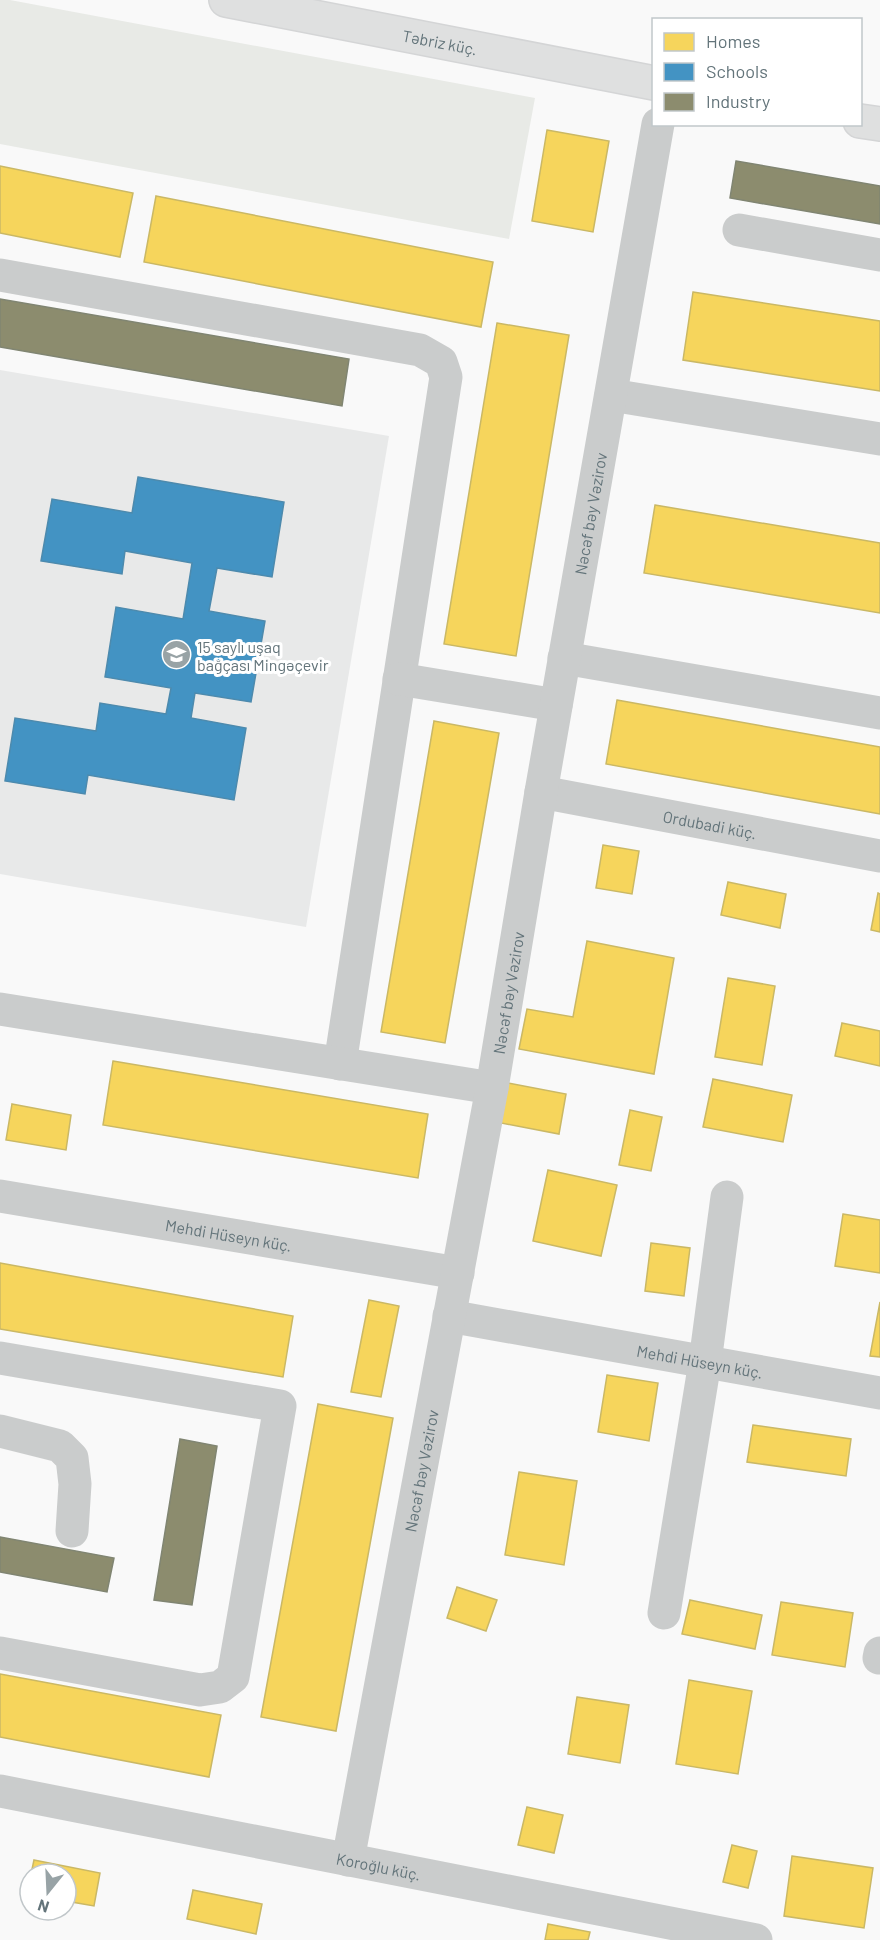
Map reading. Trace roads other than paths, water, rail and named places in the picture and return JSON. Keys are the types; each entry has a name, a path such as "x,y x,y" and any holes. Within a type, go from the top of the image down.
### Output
{"main road":[{"name":"Təbriz küç.","path":"226,0 652,82"},
{"path":"862,121 880,124"}],"street":[{"name":"Nəcəf bəy Vəzirov","path":"348,1860 492,1088 564,658 658,126"},
{"path":"739,230 880,255"},
{"path":"0,275 420,350 441,362 446,377 340,1064"},
{"path":"611,395 880,439"},
{"path":"564,658 880,713"},
{"path":"399,679 556,705"},
{"name":"Ordubadi küç.","path":"541,792 880,856"},
{"path":"0,1009 492,1088"},
{"name":"Mehdi Hüseyn küç.","path":"0,1196 458,1273"},
{"path":"664,1613 705,1362 727,1197"},
{"name":"Mehdi Hüseyn küç.","path":"449,1316 880,1393"},
{"path":"0,1358 280,1406 233,1677 220,1687 200,1690 0,1653"},
{"path":"0,1431 60,1446 72,1458 75,1484 72,1531"},
{"name":"Koroğlu küç.","path":"0,1791 756,1940"}],"place":[{"name":"15 saylı uşaq bağçası Mingəçevir","path":"176,655"}]}
